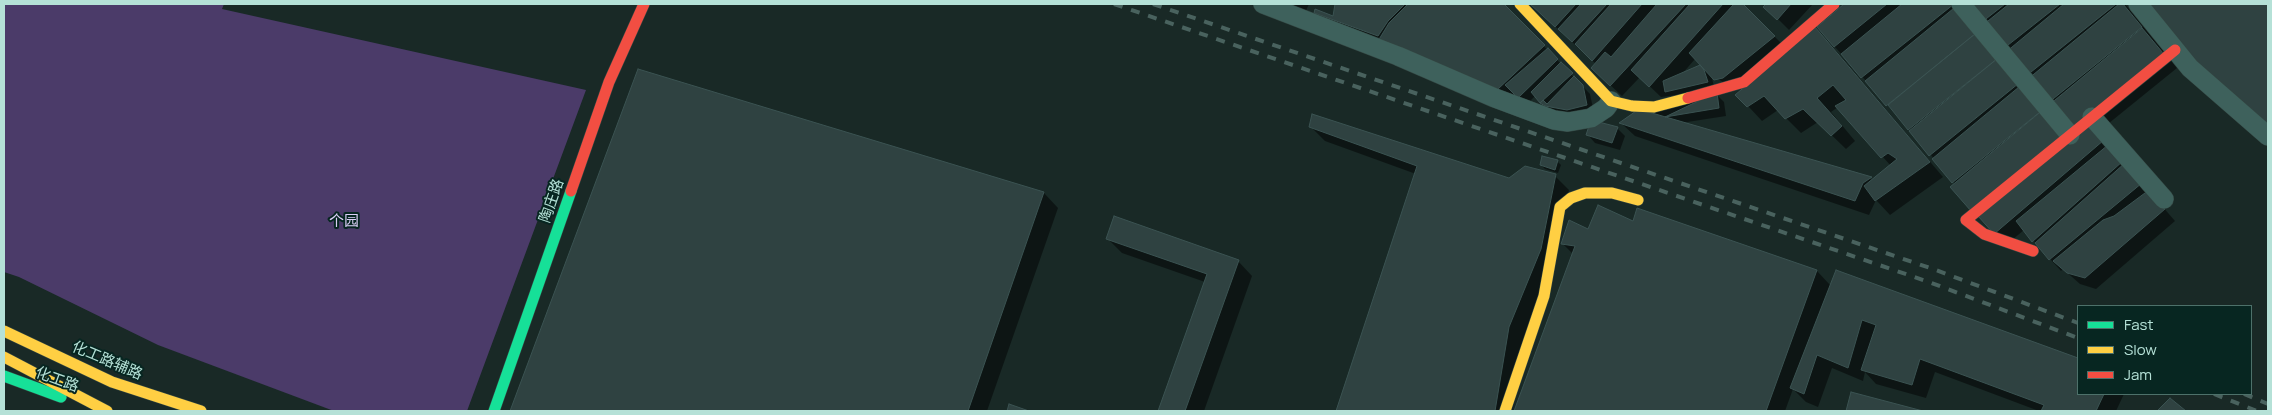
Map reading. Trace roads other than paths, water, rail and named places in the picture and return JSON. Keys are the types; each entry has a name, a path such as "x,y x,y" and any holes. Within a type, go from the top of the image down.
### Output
{"main road":[{"name":"陶庄路","path":"494,411 609,82 644,4"},
{"path":"1520,4 1611,101 1632,106 1654,107 1744,82 1834,4"},
{"path":"2033,251 1984,234 1966,220 2175,50"},
{"path":"1505,411 1544,296 1560,207 1571,198 1585,193 1612,192 1638,200"},
{"name":"化工路辅路","path":"4,331 112,382 201,411"},
{"path":"4,356 107,411"},
{"name":"化工路","path":"4,376 100,411"}],"street":[{"path":"1263,4 1398,56 1495,98 1554,120 1568,122 1591,118 1606,108 1611,101"},
{"path":"1961,4 2070,135"},
{"path":"2138,4 2190,68 2268,136"},
{"path":"2092,117 2164,200"}],"railway":[{"path":"1114,4 1929,282 2077,338"},
{"path":"1153,4 1933,269 2077,323"},
{"path":"2217,395 2257,411"},
{"path":"2246,395 2268,404"}],"park label":[{"name":"个园","path":"344,222"}]}
